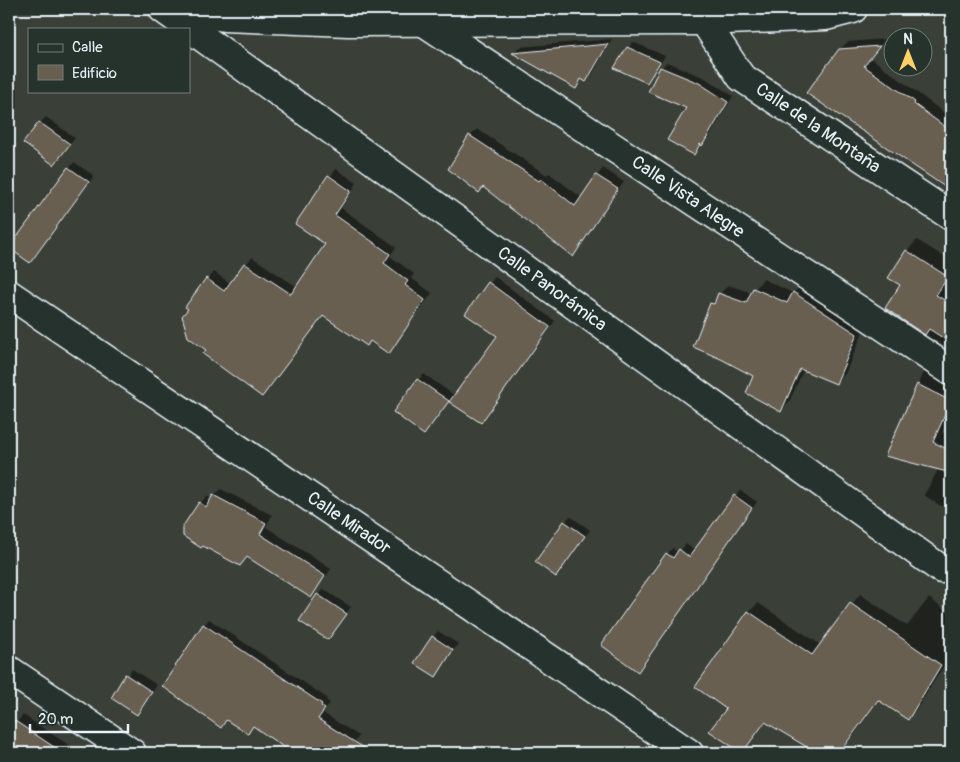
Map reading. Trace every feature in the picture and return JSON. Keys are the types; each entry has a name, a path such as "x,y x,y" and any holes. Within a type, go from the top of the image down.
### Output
{"street":[{"name":"Calle Panorámica","path":"163,9 189,28"},
{"path":"173,9 424,22 704,21 826,16 853,9"},
{"name":"Calle de la Montaña","path":"704,21 741,77 951,216"},
{"name":"Calle Vista Alegre","path":"424,22 951,371"},
{"name":"Calle Panorámica","path":"190,28 941,569"},
{"name":"Calle Mirador","path":"9,294 689,753"},
{"path":"9,670 132,753"}],"building":[{"path":"608,44 586,82 581,79 576,89 512,53"},
{"path":"880,46 864,66 915,102 914,104 951,131 951,191 806,93 839,49"},
{"path":"627,47 660,62 647,83 614,68"},
{"path":"660,67 699,83 728,102 702,146 700,144 694,155 667,140 686,108 648,92"},
{"path":"39,122 70,144 54,165 23,143"},
{"path":"469,135 539,181 541,179 575,206 596,175 618,189 573,257 483,187 479,193 448,169"},
{"path":"68,167 89,182 30,263 9,248"},
{"path":"328,175 351,191 335,215 390,254 384,263 408,281 405,285 425,300 389,354 370,341 367,346 323,316 262,397 203,354 206,350 188,337 182,316 188,309 185,307 206,278 224,291 244,263 291,294 325,244 295,224"},
{"path":"906,250 948,277 936,295 951,304 951,343 929,329 925,335 885,308 900,285 888,278"},
{"path":"488,282 550,327 481,423 449,402 497,336 465,314"},
{"path":"753,288 787,303 793,292 857,334 836,384 800,369 781,412 746,393 753,376 693,347 710,303 714,304 718,293 746,303"},
{"path":"417,379 449,401 424,435 393,412"},
{"path":"917,384 951,401 933,442 951,451 951,473 885,456"},
{"path":"213,495 266,523 260,534 325,576 311,598 247,557 240,566 203,546 201,548 183,536 183,526 199,502 206,507"},
{"path":"734,495 752,508 638,672 601,645 666,553 673,558 679,549 689,557"},
{"path":"564,521 585,536 556,577 535,562"},
{"path":"317,594 347,614 328,640 299,621"},
{"path":"850,603 941,665 908,720 878,700 839,753 817,753 765,722 742,753 709,731 726,709 695,687 748,611 812,655"},
{"path":"203,624 322,704 321,706 325,709 318,719 372,753 292,753 253,726 248,734 226,720 221,728 162,686"},
{"path":"432,636 453,650 436,677 414,663"},
{"path":"125,674 152,692 137,715 111,698"},
{"path":"9,717 63,753 9,753"}]}
